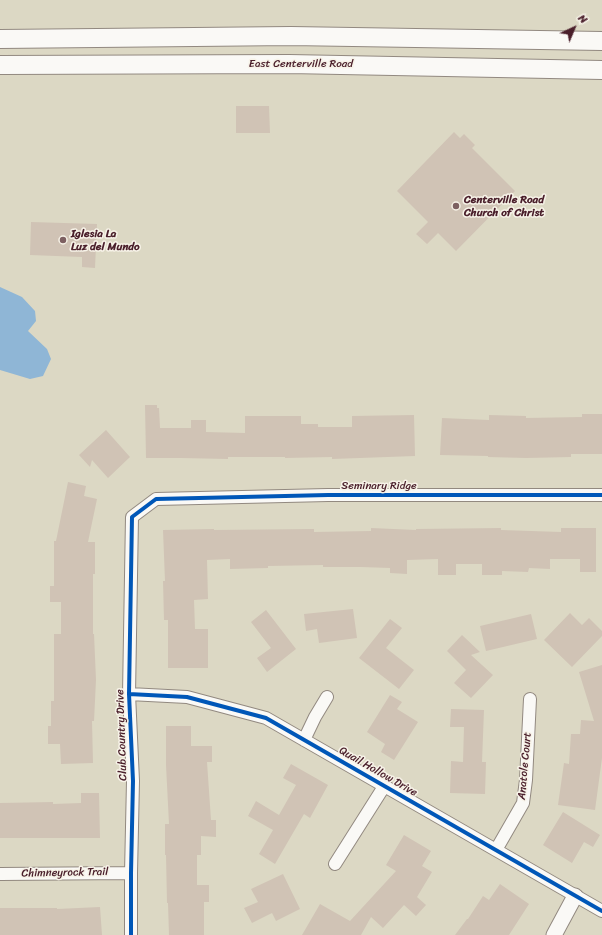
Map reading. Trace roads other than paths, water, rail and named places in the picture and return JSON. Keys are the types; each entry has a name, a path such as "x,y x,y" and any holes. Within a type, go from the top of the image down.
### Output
{"main road":[{"path":"289,64 291,36"},
{"path":"0,39 291,36 602,41"},
{"path":"29,39 32,65"},
{"path":"579,40 580,70"},
{"name":"East Centerville Road","path":"0,66 289,64 602,70"}],"street":[{"name":"Seminary Ridge","path":"156,499 336,495 602,495"},
{"name":"Club Country Drive","path":"131,935 133,781 129,694 132,517 156,499"},
{"name":"Quail Hollow Drive","path":"129,694 187,697 266,718 602,911"},
{"path":"304,740 327,697"},
{"name":"Anatole Court","path":"496,850 523,803 526,780 530,699"},
{"path":"335,864 384,785"},
{"name":"Chimneyrock Trail","path":"0,874 131,873"},
{"path":"554,935 575,896"}],"water":[{"path":"0,287 22,297 35,311 36,321 28,331 47,349 51,359 43,376 30,379 0,370"}],"place":[{"name":"Centerville Road Church of Christ","path":"456,206"},
{"name":"Iglesia La Luz del Mundo","path":"63,240"}]}
